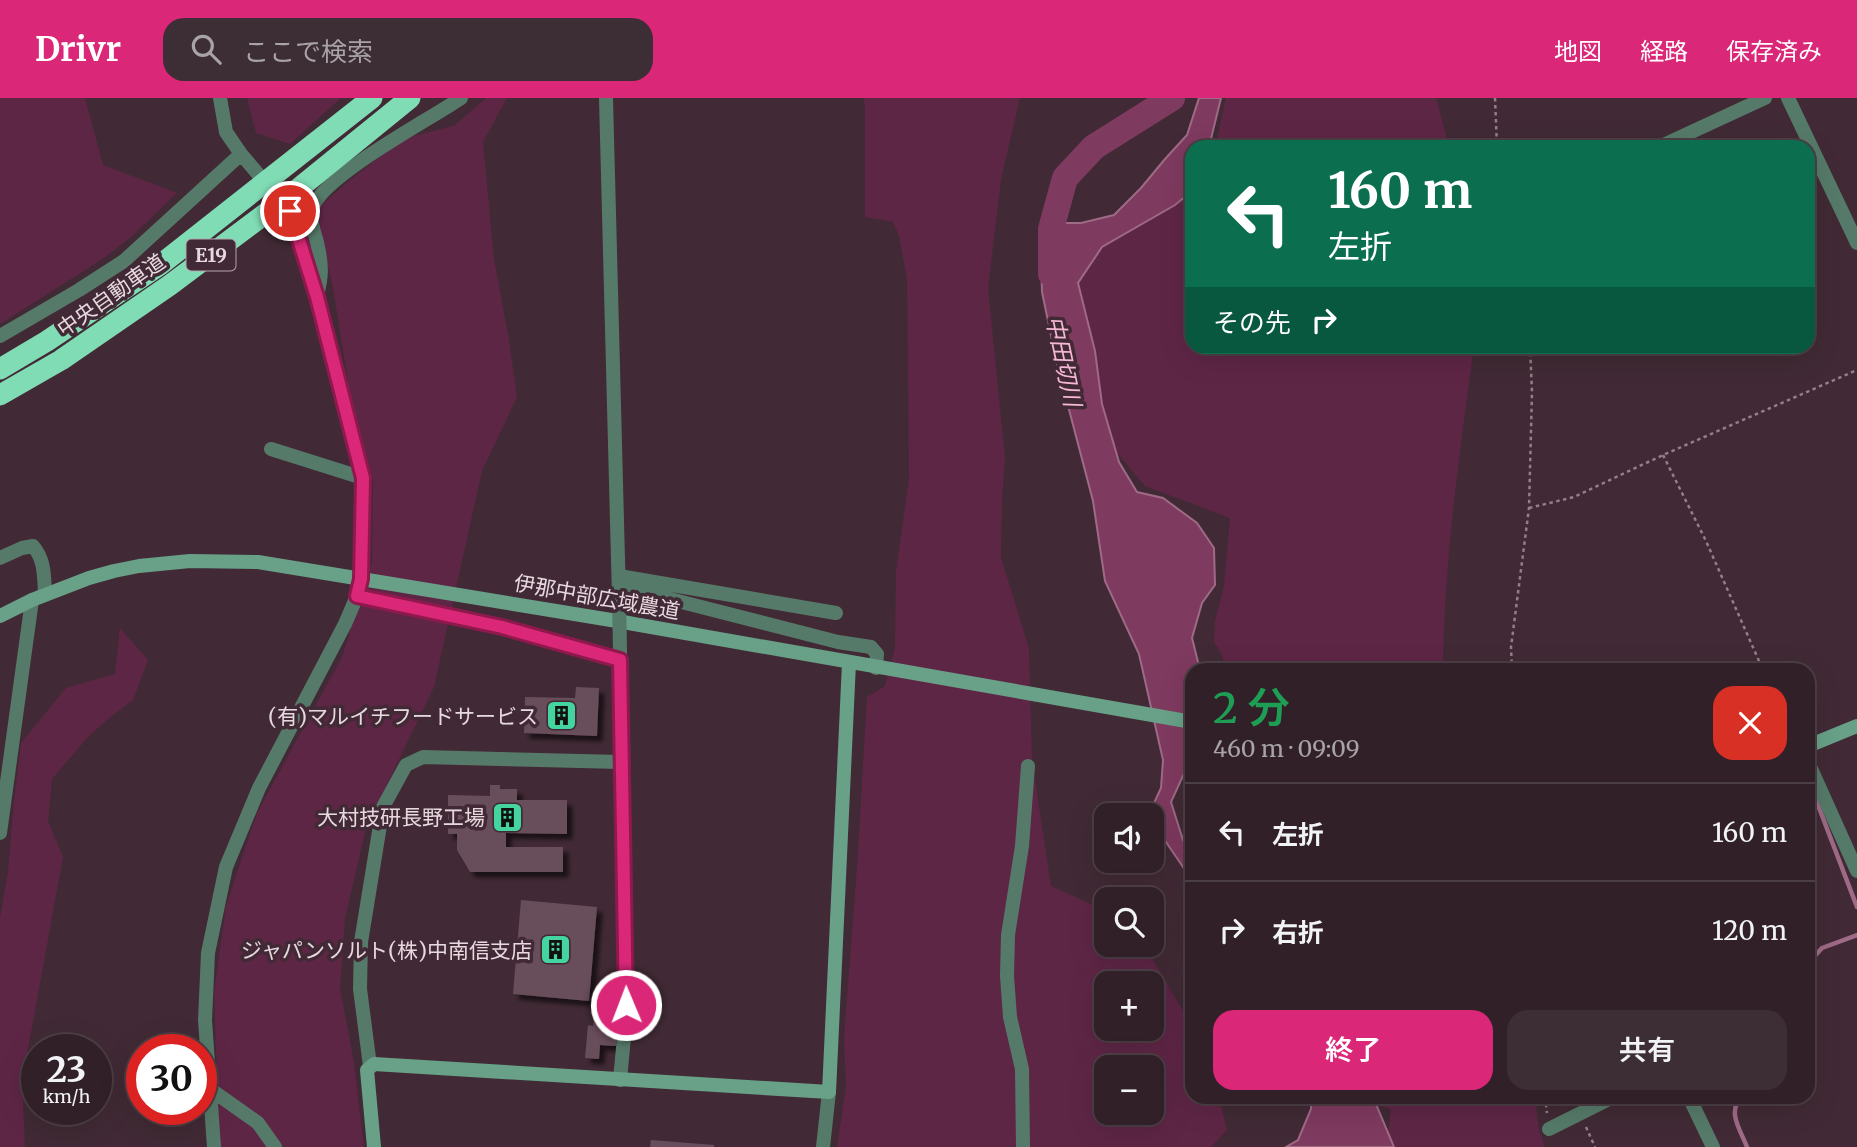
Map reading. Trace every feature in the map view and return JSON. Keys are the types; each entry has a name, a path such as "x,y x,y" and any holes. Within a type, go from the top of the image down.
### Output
{"highway":[{"name":"中央自動車道","path":"0,369 47,341 160,265 372,98"},
{"name":"中央自動車道","path":"0,395 61,360 170,285 293,193 410,98"}],"street":[{"path":"220,98 226,132 258,174"},
{"path":"317,297 322,276 311,219 318,197 369,155 461,98"},
{"path":"606,98 619,586 626,1005 620,1080"},
{"path":"1674,140 1765,98"},
{"path":"1788,98 1808,140"},
{"path":"0,336 124,261 241,154"},
{"path":"1815,155 1857,243"},
{"path":"206,1034 208,953 226,867 259,788 345,624 361,579 363,478 317,297 290,211"},
{"path":"271,449 363,478"},
{"path":"0,558 33,546 40,554 43,566 0,833"},
{"name":"伊那中部広域農道","path":"0,615 39,597 114,571 190,561 258,562 617,621 1185,721"},
{"path":"619,586 836,613"},
{"path":"619,586 871,648 877,654 876,668"},
{"path":"357,596 620,656"},
{"path":"823,1147 829,1093 849,663"},
{"path":"1815,743 1857,726"},
{"path":"374,1147 367,1070 370,1066 360,989 361,942 383,807 406,765 423,757 621,762"},
{"path":"1023,1147 1022,1069 1010,1017 1007,975 1028,766"},
{"path":"1815,778 1857,871"},
{"path":"370,1066 382,1064 829,1093"},
{"path":"217,1094 258,1123 275,1147"},
{"path":"1549,1129 1600,1104"},
{"path":"1692,1104 1713,1147"},
{"path":"212,1125 214,1147"}],"path":[{"path":"1495,98 1497,140"},
{"path":"1512,663 1511,647 1529,508 1530,354"},
{"path":"1529,508 1574,497 1857,370"},
{"path":"1663,456 1706,541 1760,663"},
{"path":"1580,1115 1595,1147"}],"shaded area":[{"path":"0,98 85,98 103,165 177,193 131,237 104,258 0,324"},
{"path":"247,98 341,98 290,144 256,133"},
{"path":"486,98 507,98 483,142 494,259 517,397 482,471 434,687 366,828 345,919 340,988 354,1063 364,1147 220,1147 214,992 226,906 257,813 342,657 372,562 373,480 350,394 332,282 313,212 404,138 454,126"},
{"path":"863,98 1020,98 1001,179 988,289 1005,458 1001,557 1029,649 1032,761 1051,886 1094,906 1094,957 1151,957 1159,971 1094,971 1094,1041 1164,1041 1164,979 1185,1014 1185,1104 1221,1104 1227,1130 1211,1147 837,1147 846,1087 844,1038 867,697 885,686 895,648 896,572 909,478 907,279 899,236 893,222 865,217"},
{"path":"1226,98 1436,98 1447,140 1217,140"},
{"path":"1185,178 1185,354 1473,354 1449,549 1443,663 1225,663 1214,642 1215,621 1224,586 1230,518 1145,486 1098,430 1068,279 1094,231"},
{"path":"120,628 148,660 133,700 88,737 52,779 48,821 63,857 31,1034 21,1034 21,1125 24,1125 25,1147 0,1147 0,918 8,872 21,743 66,688 115,674"},
{"path":"1373,1104 1536,1104 1539,1130 1545,1147 1386,1147 1391,1109"}],"water":[{"path":"1199,98 1221,98 1211,140 1185,140 1185,197 1102,247 1078,283 1095,351 1102,404 1119,462 1137,492 1163,498 1197,523 1214,548 1215,585 1202,603 1192,638 1198,663 1185,663 1185,771 1171,802 1185,843 1185,870 1164,839 1164,803 1154,803 1161,788 1163,760 1139,654 1105,581 1093,501 1056,360 1042,292 1041,255 1062,223 1081,223 1114,215 1187,135"},
{"path":"1311,1104 1376,1104 1394,1147 1286,1147 1298,1140"}],"building":[{"name":"(有)マルイチフードサービス","path":"576,687 599,688 597,736 524,733 525,697 575,698"},
{"name":"大村技研長野工場","path":"490,785 500,785 500,789 517,789 517,800 567,800 567,834 506,833 506,847 563,847 563,872 470,872 457,850 457,834 448,834 448,795 490,796"},
{"name":"ジャパンソルト(株)中南信支店","path":"521,900 597,907 589,1001 513,994"},
{"path":"594,1017 610,1018 609,1030 617,1030 616,1046 600,1045 599,1059 585,1058 588,1025 593,1026"},
{"path":"651,1140 714,1145 714,1147 650,1147"}],"waterway":[{"name":"中田切川","path":"1051,274 1051,229 1065,178 1094,147 1172,98"},
{"path":"1815,797 1857,907"},
{"path":"1815,956 1822,948 1857,935"},
{"path":"1737,1104 1735,1115 1747,1147"}],"place":[{"name":"(有)マルイチフードサービス","path":"561,716"},
{"name":"大村技研長野工場","path":"508,817"},
{"name":"ジャパンソルト(株)中南信支店","path":"555,950"}],"route":[{"path":"290,211 317,297 363,478 361,579 357,596 502,627 620,660 626,1005"}]}
